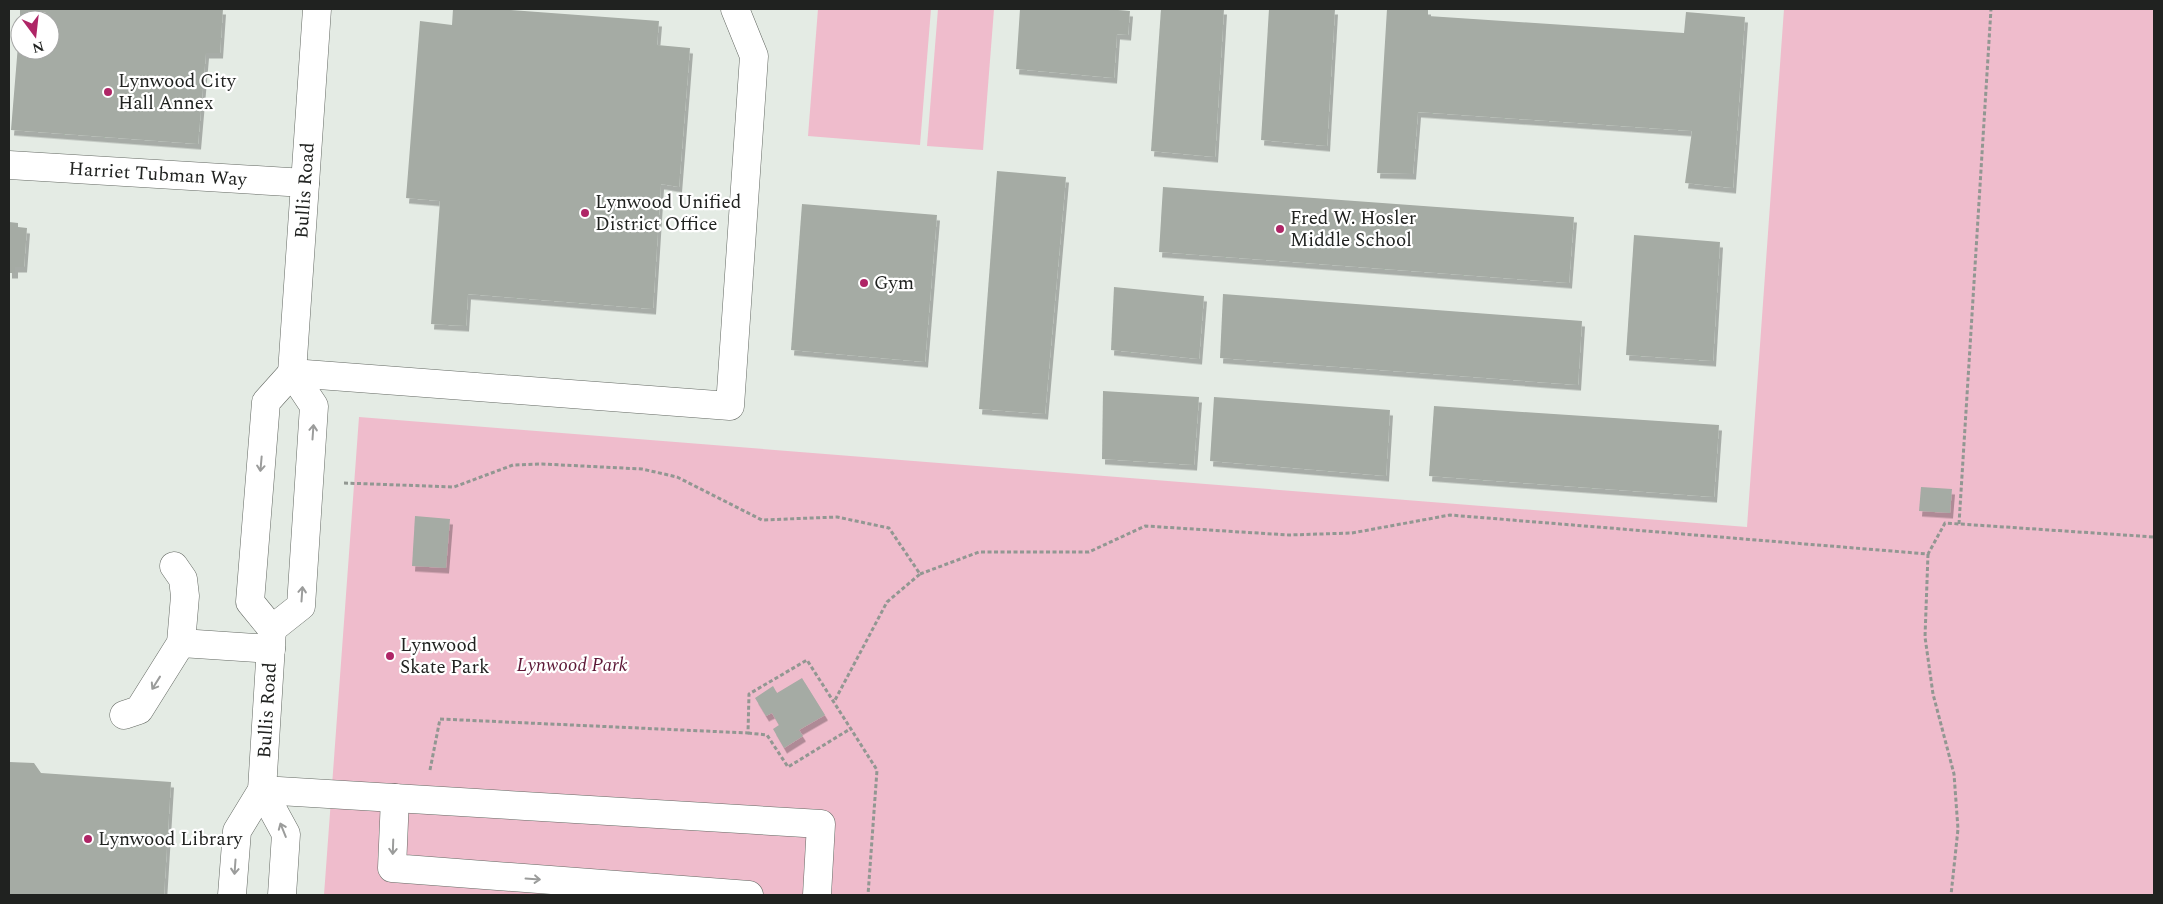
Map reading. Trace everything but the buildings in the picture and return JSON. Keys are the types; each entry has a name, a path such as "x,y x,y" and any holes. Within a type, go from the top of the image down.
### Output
{"street":[{"name":"Bullis Road","path":"292,373 317,9"},
{"path":"292,373 730,406 754,56 735,9"},
{"name":"Harriet Tubman Way","path":"9,165 305,183"},
{"path":"181,643 272,639 301,606 314,406 292,373"},
{"path":"272,639 250,602 266,402 292,373"},
{"path":"124,715 139,710 181,643 185,596 183,579 174,566"},
{"name":"Bullis Road","path":"232,895 237,831 262,790 272,639"},
{"path":"262,790 821,824 817,895"},
{"path":"262,790 286,834 282,895"},
{"path":"395,798 392,868 748,895"}],"path":[{"path":"1959,524 1991,9"},
{"path":"344,483 454,487 513,465 542,464 642,469 677,477 762,520 837,517 889,528 920,574"},
{"path":"834,702 887,602 920,574 979,552 1089,552 1146,526 1289,535 1352,534 1450,515 1928,554"},
{"path":"1951,895 1958,829 1954,774 1933,694 1925,637 1928,554 1945,523 2154,537"},
{"path":"748,733 749,694 807,660 877,770 868,895"},
{"path":"430,770 440,719 767,735 788,767 850,729"}],"green space":[{"path":"818,9 931,9 920,145 808,136"},
{"path":"938,9 994,9 983,150 927,146"},
{"name":"Lynwood Park","path":"1784,9 2154,9 2154,895 324,895 359,417 1747,527"}],"place":[{"name":"Lynwood City Hall Annex","path":"108,92"},
{"name":"Lynwood Unified District Office","path":"585,213"},
{"name":"Fred W. Hosler Middle School","path":"1280,229"},
{"name":"Gym","path":"864,283"},
{"name":"Lynwood Skate Park","path":"390,656"},
{"name":"Lynwood Library","path":"88,839"}]}
